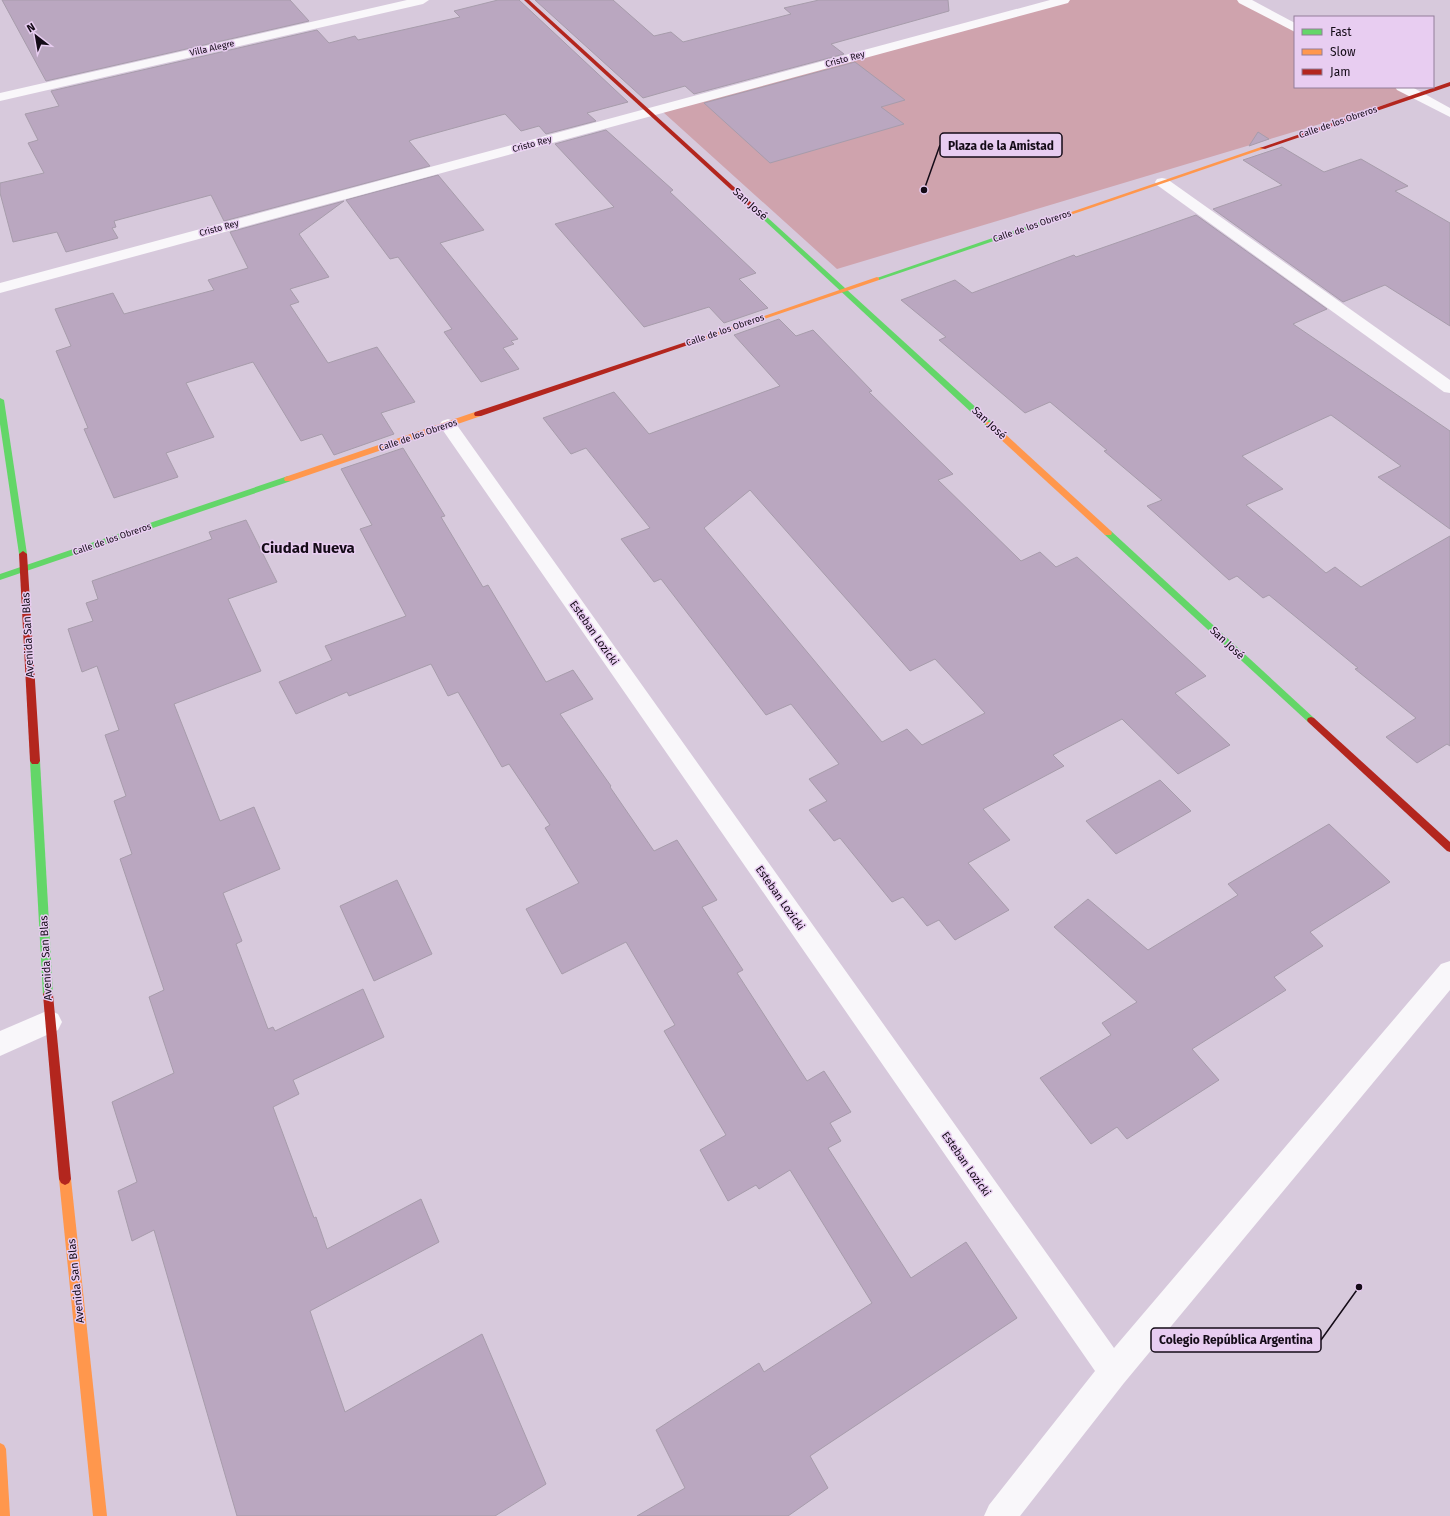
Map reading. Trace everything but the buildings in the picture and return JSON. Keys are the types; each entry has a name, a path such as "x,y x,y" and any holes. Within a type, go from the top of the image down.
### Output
{"street":[{"name":"Villa Alegre","path":"0,97 423,0"},
{"name":"San José","path":"526,0 844,290 1450,848"},
{"name":"Cristo Rey","path":"0,288 1064,0"},
{"path":"1243,0 1294,27"},
{"name":"Calle de los Obreros","path":"0,578 1450,84"},
{"path":"1404,88 1450,113"},
{"path":"1162,182 1450,388"},
{"name":"Avenida San Blas","path":"0,400 25,569 49,1022 100,1516"},
{"name":"Esteban Lozicki","path":"448,425 1113,1372"},
{"path":"1000,1516 1113,1372 1450,972"},
{"path":"0,1044 49,1022"},
{"path":"0,1449 3,1516"}],"shaded area":[{"path":"1066,0 1243,0 1294,27 1294,88 1404,88 1417,95 837,269 663,112"}],"traffic: fast":[{"path":"753,207 989,424"},
{"path":"877,279 1045,222"},
{"path":"0,400 23,554"},
{"path":"0,577 288,479"},
{"path":"1108,533 1311,720"},
{"path":"35,761 48,995"}],"traffic: slow":[{"path":"1045,222 1263,148"},
{"path":"689,343 877,279"},
{"path":"288,479 478,414"},
{"path":"989,424 1108,533"},
{"path":"65,1179 100,1516"},
{"path":"0,1449 3,1516"}],"traffic: jam":[{"path":"526,0 753,207"},
{"path":"1263,148 1450,84"},
{"path":"478,414 689,343"},
{"path":"23,554 35,761"},
{"path":"1311,720 1450,848"},
{"path":"48,995 65,1179"}],"place":[{"name":"Plaza de la Amistad","path":"924,190"},
{"name":"Colegio República Argentina","path":"1359,1287"}],"district":[{"name":"Ciudad Nueva","path":"308,548"}]}
